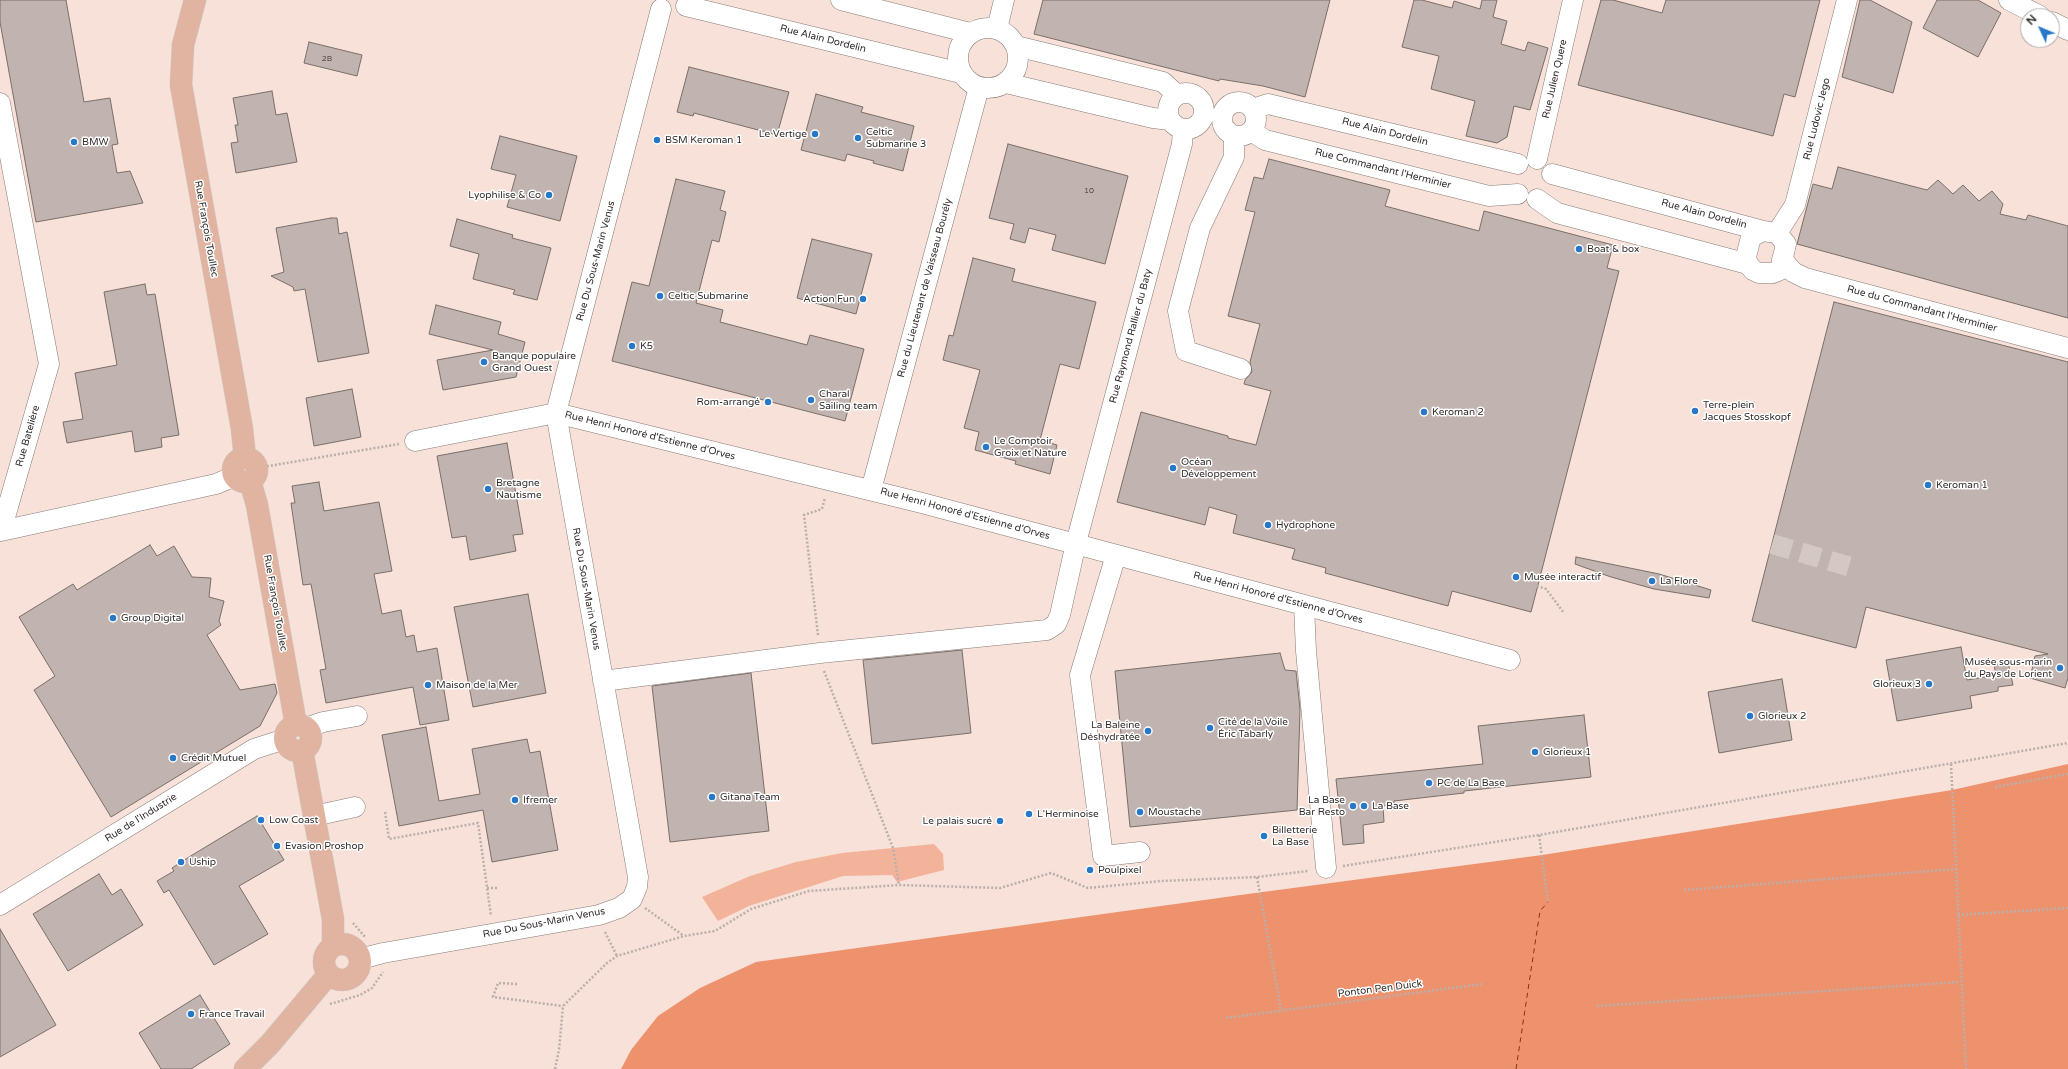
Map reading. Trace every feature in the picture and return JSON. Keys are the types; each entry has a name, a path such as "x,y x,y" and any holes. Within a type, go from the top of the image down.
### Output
{"main road":[{"name":"Rue François Toullec","path":"195,0 183,45 181,85 242,429 253,469 257,505 297,736 314,816 333,919 333,946"},
{"path":"344,944 350,946 355,949 360,959 358,971 350,979 338,980 328,975 325,970 324,959 328,950 333,946 344,944"},
{"path":"245,1069 291,1020 328,975"}],"street":[{"path":"841,0 970,33"},
{"path":"997,29 1004,0"},
{"name":"Rue Julien Quere","path":"1538,159 1573,0"},
{"name":"Rue Ludovic Jego","path":"1770,232 1795,205 1847,0"},
{"path":"2009,0 2024,8"},
{"name":"Rue Alain Dordelin","path":"654,4 674,9 689,3 961,72 972,84 979,87"},
{"name":"Rue Du Sous-Marin Venus","path":"360,959 383,952 599,915 619,908 632,899 638,887 638,877 556,413 654,4"},
{"path":"961,72 958,56 964,39 970,33 988,27 1005,32 1016,46 1019,56 1018,66 1006,83 998,87 979,87"},
{"path":"1016,46 1163,82 1177,95"},
{"path":"1006,83 1184,125 1237,132 1256,120 1253,109 1249,105 1239,101 1229,105 1201,101"},
{"name":"Rue du Lieutenant de Vaisseau Bourély","path":"871,490 979,87"},
{"path":"1188,93 1193,94 1201,101 1204,111 1184,125 1168,109 1170,103 1177,95 1188,93"},
{"name":"Rue Batelière","path":"0,103 49,364 1,531 216,484 253,469"},
{"name":"Rue Alain Dordelin","path":"1253,109 1268,104 1518,164"},
{"path":"1229,105 1223,113 1222,124 1237,132"},
{"name":"Rue Raymond Rallier du Baty","path":"603,681 820,653 1047,630 1056,624 1060,615 1076,543 1182,144 1184,125"},
{"path":"1237,132 1234,157 1200,228 1178,311 1186,352 1241,369"},
{"name":"Rue Commandant l'Herminier","path":"1237,132 1489,196 1527,196"},
{"path":"1527,196 1542,196 1547,191 1552,174 1549,167 1538,159 1523,160 1518,164 1515,168 1512,184 1527,196 1557,213 1748,264 1759,273 1773,273 1780,270 1786,244 1770,232 1752,237 1746,257 1748,264"},
{"name":"Rue Alain Dordelin","path":"1552,174 1770,232"},
{"name":"Rue du Commandant l'Herminier","path":"1782,259 1794,272 1805,278 2068,348"},
{"name":"Rue Henri Honoré d'Estienne d'Orves","path":"415,441 556,413 871,490 1076,543 1510,660"},
{"path":"1116,555 1080,675 1103,856 1140,852"},
{"path":"1304,605 1306,651 1326,868"},
{"name":"Rue de l'Industrie","path":"0,905 254,749 297,736 323,722 357,716"},
{"path":"314,816 355,807"}],"path":[{"path":"253,469 415,441"},
{"path":"830,480 822,509 804,515 820,653 824,670 893,848 899,885"},
{"path":"1537,586 1546,589 1564,613"},
{"path":"555,1069 559,1050 563,1006 607,963 617,956 684,936 715,931 751,910 809,891 899,885 1000,888 1051,873 1088,888 1161,881 1257,877 1326,868 1539,835 2068,743"},
{"path":"1951,764 1957,869 1960,982 1966,1069"},
{"path":"1995,787 2068,774"},
{"path":"385,812 389,839 478,823 492,922"},
{"path":"1539,835 1548,902"},
{"path":"1684,890 1957,869"},
{"path":"1257,877 1281,1010"},
{"path":"487,888 498,888"},
{"path":"639,912 647,902"},
{"path":"644,907 684,936"},
{"path":"1958,915 2068,908"},
{"path":"599,915 617,956"},
{"path":"351,920 364,938 369,938"},
{"path":"327,1007 332,1002 360,995 372,988 382,972 388,970"},
{"path":"1597,1006 1960,982"},
{"path":"517,984 498,983 493,997 563,1006"},
{"name":"Ponton Pen Duick","path":"1226,1018 1482,984"}],"shaded area":[{"path":"0,0 2068,0 2068,764 1952,790 1542,855 1255,893 631,1050 621,1069 0,1069"},
{"path":"2068,764 2068,1069 621,1069 631,1050 658,1016 700,988 756,962 1542,855 1952,790"},
{"path":"934,844 943,854 944,870 897,882 892,875 843,876 749,906 718,921 702,897 750,876 796,862 842,853"}],"building":[{"path":"0,0 66,0 84,102 110,98 118,144 112,145 117,173 130,171 143,203 36,222 0,22"},
{"path":"1043,0 1330,0 1305,97 1263,86 1220,79 1219,81 1034,34"},
{"path":"1414,0 1422,0 1452,8 1454,1 1480,9 1482,0 1497,0 1493,17 1507,21 1501,44 1525,51 1528,42 1548,48 1530,110 1514,106 1507,137 1497,143 1466,136 1475,101 1431,89 1439,56 1402,47"},
{"path":"1601,0 1613,0 1662,13 1666,0 1820,0 1795,97 1784,94 1773,136 1578,85"},
{"path":"1860,0 1870,0 1912,22 1893,93 1842,77"},
{"path":"1937,0 1978,0 2001,13 1978,57 1923,28"},
{"path":"309,42 362,55 357,76 304,63"},
{"path":"689,67 789,92 777,135 694,113 693,116 677,112"},
{"path":"272,91 276,115 287,113 297,162 236,173 231,143 238,142 235,125 238,125 233,98"},
{"name":"Celtic Submarine 3","path":"816,94 863,107 861,112 914,126 903,171 847,154 845,161 801,150"},
{"path":"500,136 577,156 560,221 507,207 516,175 491,169"},
{"path":"1008,144 1128,176 1105,264 1052,250 1056,235 1029,228 1025,243 1010,239 1014,224 989,218"},
{"name":"Keroman 2","path":"1269,159 1390,190 1385,206 1479,231 1484,211 1613,245 1607,268 1619,271 1531,612 1452,591 1448,606 1325,573 1326,568 1292,559 1295,549 1233,533 1237,515 1209,507 1205,525 1117,502 1141,412 1256,445 1271,391 1244,384 1245,380 1252,372 1250,362 1260,324 1228,316 1255,212 1245,210 1254,177 1263,179"},
{"path":"1838,167 1927,190 1938,180 1953,194 1963,185 1979,201 1992,191 2003,204 2000,214 2026,220 2028,215 2068,226 2068,318 1797,244 1813,184 1832,189"},
{"name":"Celtic Submarine","path":"676,179 725,191 720,210 726,212 719,242 712,240 696,303 723,310 720,322 807,345 810,335 864,349 845,421 612,361 632,282 649,286"},
{"path":"337,218 339,234 347,232 369,353 318,362 305,289 294,291 293,287 271,276 284,272 276,228"},
{"path":"457,219 513,235 512,238 551,248 537,300 513,294 515,290 473,279 479,254 450,246"},
{"path":"812,239 872,254 856,314 797,298"},
{"path":"973,258 1015,269 1012,281 1096,302 1079,369 1060,364 1040,440 1057,445 1050,474 1015,464 1016,461 975,450 979,432 964,428 980,370 943,360 949,335 953,336"},
{"path":"145,284 147,295 155,294 179,435 161,438 162,447 135,452 132,431 67,443 63,422 83,419 75,373 117,365 104,292"},
{"name":"Keroman 1","path":"1834,302 2068,362 2068,678 2065,688 2030,678 2035,656 2048,654 1866,607 1856,648 1752,621"},
{"path":"436,305 501,322 498,334 525,342 516,377 443,390 437,360 493,350 429,334"},
{"path":"352,389 361,437 314,446 306,398"},
{"path":"507,443 523,534 513,535 516,551 470,560 466,536 452,538 437,456"},
{"path":"319,482 324,511 379,502 392,571 374,574 382,614 401,610 406,637 414,635 417,652 437,648 449,720 420,725 413,687 326,703 320,670 326,669 311,584 303,585 291,503 295,503 292,486"},
{"path":"150,545 157,556 174,546 192,577 211,578 209,597 224,601 219,621 221,625 207,635 240,690 275,684 277,693 260,726 111,817 34,690 55,676 19,617 73,584 77,590"},
{"name":"La Flore","path":"1576,557 1659,574 1711,590 1709,598 1654,589 1611,577 1575,564"},
{"path":"528,594 546,693 473,707 454,607"},
{"name":"Glorieux 3","path":"1961,647 1967,680 1996,675 1994,665 2008,662 2013,685 1998,687 1998,691 1970,696 1972,708 1897,721 1886,660"},
{"path":"962,650 971,733 872,744 863,660"},
{"name":"Cité de la Voile Éric Tabarly","path":"1280,653 1285,670 1296,671 1300,709 1297,810 1130,827 1115,671"},
{"path":"751,673 769,831 670,842 652,686"},
{"name":"Glorieux 2","path":"1782,679 1792,740 1719,753 1708,692"},
{"path":"1584,715 1591,777 1464,791 1464,793 1394,801 1394,805 1383,806 1384,822 1363,825 1364,843 1343,845 1336,779 1483,764 1478,726"},
{"path":"426,727 439,801 480,794 472,749 527,739 530,753 540,751 558,850 492,862 483,810 399,826 382,735"},
{"path":"257,816 284,860 239,886 268,934 214,965 169,890 164,893 157,881 174,871 172,868"},
{"path":"99,874 112,895 121,889 143,925 68,971 33,914"},
{"path":"0,929 56,1025 0,1057"},
{"name":"France Travail","path":"200,995 230,1044 191,1069 161,1069 139,1033"}],"ferry route":[{"path":"1516,1069 1540,911 1548,902"}],"tunnel":[{"path":"1772,544 1851,567"}],"place":[{"name":"Le Vertige","path":"815,134"},
{"name":"Celtic Submarine 3","path":"858,138"},
{"name":"BSM Keroman 1","path":"657,140"},
{"name":"BMW","path":"74,142"},
{"name":"Lyophilise & Co","path":"549,195"},
{"name":"Boat & box","path":"1579,249"},
{"name":"Celtic Submarine","path":"660,296"},
{"name":"Action Fun","path":"863,299"},
{"name":"K5","path":"632,346"},
{"name":"Banque populaire Grand Ouest","path":"484,362"},
{"name":"Charal Sailing team","path":"811,400"},
{"name":"Rom-arrangé","path":"768,402"},
{"name":"Terre-plein Jacques Stosskopf","path":"1695,411"},
{"name":"Keroman 2","path":"1424,412"},
{"name":"Le Comptoir Groix et Nature","path":"986,447"},
{"name":"Océan Développement","path":"1173,468"},
{"name":"Keroman 1","path":"1928,485"},
{"name":"Bretagne Nautisme","path":"488,489"},
{"name":"Hydrophone","path":"1268,525"},
{"name":"Musée interactif","path":"1516,577"},
{"name":"La Flore","path":"1652,581"},
{"name":"Group Digital","path":"113,618"},
{"name":"Musée sous-marin du Pays de Lorient","path":"2060,668"},
{"name":"Glorieux 3","path":"1929,684"},
{"name":"Maison de la Mer","path":"428,685"},
{"name":"Glorieux 2","path":"1750,716"},
{"name":"Cité de la Voile Éric Tabarly","path":"1210,728"},
{"name":"La Baleine Déshydratée","path":"1148,731"},
{"name":"Glorieux 1","path":"1535,752"},
{"name":"Crédit Mutuel","path":"173,758"},
{"name":"PC de La Base","path":"1429,783"},
{"name":"Gitana Team","path":"712,797"},
{"name":"Ifremer","path":"515,800"},
{"name":"La Base Bar Resto","path":"1353,806"},
{"name":"La Base","path":"1364,806"},
{"name":"Moustache","path":"1140,812"},
{"name":"L'Herminoise","path":"1029,814"},
{"name":"Low Coast","path":"261,820"},
{"name":"Le palais sucré","path":"1000,821"},
{"name":"Billetterie La Base","path":"1264,836"},
{"name":"Evasion Proshop","path":"277,846"},
{"name":"Uship","path":"181,862"},
{"name":"Poulpixel","path":"1090,870"},
{"name":"France Travail","path":"191,1014"}]}
